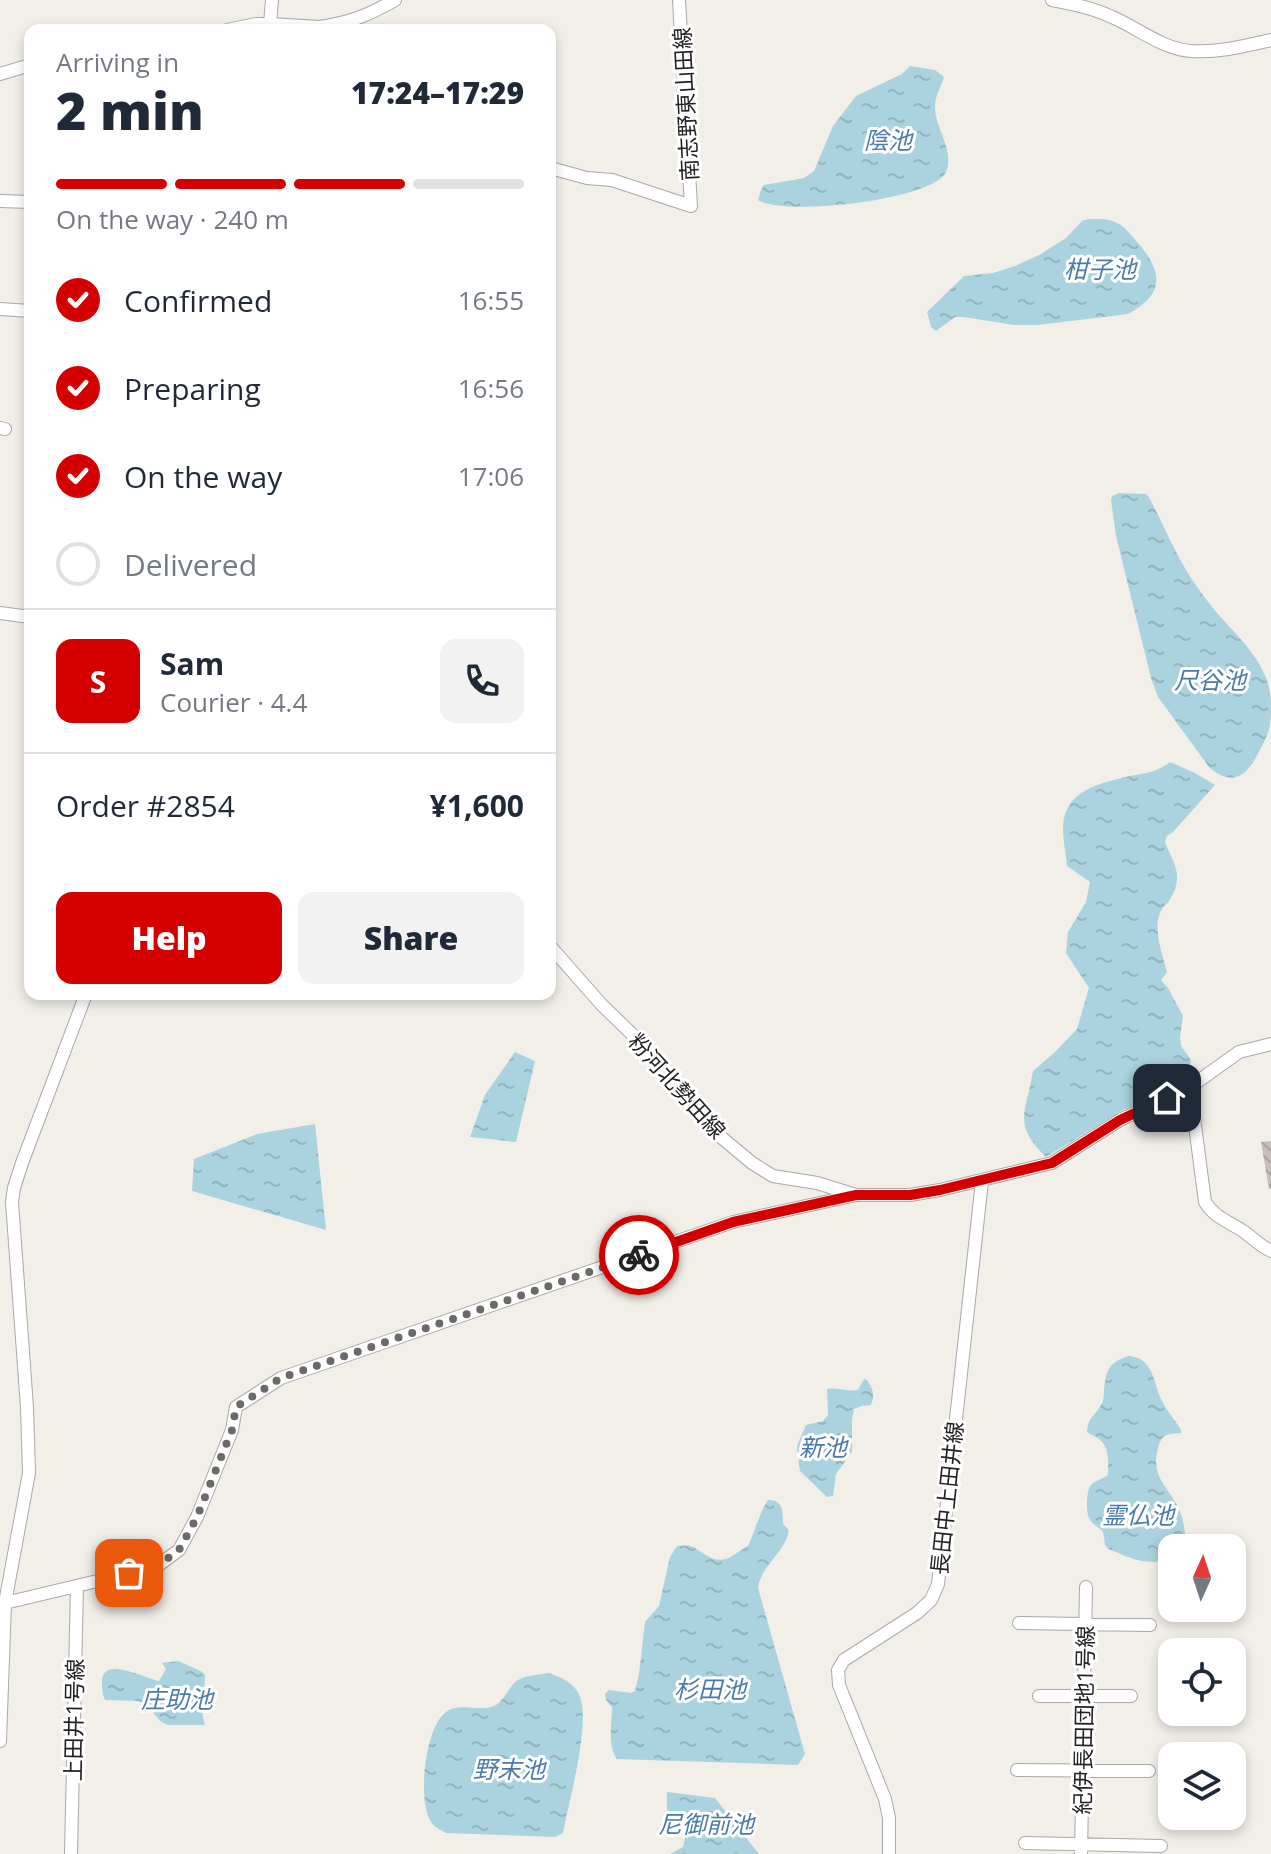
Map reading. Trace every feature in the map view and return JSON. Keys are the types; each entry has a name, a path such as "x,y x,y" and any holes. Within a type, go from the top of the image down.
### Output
{"street":[{"path":"270,24 272,0"},
{"path":"341,24 395,0"},
{"name":"南志野東山田線","path":"556,170 587,178 612,180 691,206 679,0"},
{"path":"1052,0 1113,17 1168,46 1190,51 1229,50 1271,40"},
{"path":"0,74 24,67"},
{"path":"0,201 24,202"},
{"path":"0,309 24,311"},
{"path":"0,613 24,616"},
{"name":"粉河北勢田線","path":"556,953 639,1041 684,1099 752,1163 773,1176 817,1183 856,1195 910,1195 1052,1163 1120,1120 1190,1087 1239,1052 1271,1044"},
{"path":"0,1741 4,1598 29,1473 12,1202 22,1163 84,1000"},
{"path":"1190,1087 1205,1202 1212,1213 1271,1251"},
{"name":"長田中上田井線","path":"889,1854 889,1818 885,1799 839,1685 838,1670 844,1660 917,1613 931,1600 938,1584 982,1181"},
{"path":"4,1598 77,1586 156,1567 179,1550 197,1517 232,1430 236,1407 281,1378 733,1222 856,1195"},
{"name":"上田井1号線","path":"71,1854 77,1586"},
{"name":"紀伊長田団地1号線","path":"1081,1849 1086,1587"},
{"path":"1019,1623 1150,1625"},
{"path":"1039,1696 1131,1696"},
{"path":"1017,1770 1149,1771"},
{"path":"1025,1843 1081,1849 1161,1846"}],"water":[{"name":"陰池","path":"910,66 935,70 944,77 935,107 948,164 946,172 936,182 915,191 857,203 796,207 758,200 764,185 804,178 814,171 833,126 856,96 902,74"},
{"name":"柑子池","path":"1109,220 1122,226 1147,254 1156,274 1156,283 1154,291 1140,307 1128,314 1038,325 955,317 936,331 931,327 927,312 964,276 993,273 1015,266 1066,238 1082,221"},
{"name":"尺谷池","path":"1119,493 1146,494 1149,497 1191,578 1253,654 1266,678 1271,704 1268,731 1252,764 1237,777 1222,776 1209,767 1158,697 1116,536 1111,500"},
{"path":"1170,762 1215,785 1167,836 1165,842 1177,877 1174,892 1160,912 1158,923 1167,972 1161,980 1183,1016 1181,1046 1191,1060 1190,1070 1180,1085 1123,1110 1046,1157 1035,1146 1025,1126 1025,1108 1033,1071 1077,1029 1089,988 1066,953 1068,932 1086,902 1090,882 1067,866 1063,833 1065,815 1070,805 1086,790 1156,770"},
{"path":"515,1052 535,1061 516,1142 470,1137 485,1095"},
{"path":"315,1124 326,1230 192,1191 194,1159 257,1134"},
{"name":"霊仏池","path":"1129,1356 1148,1366 1162,1401 1181,1430 1181,1433 1169,1434 1161,1439 1156,1466 1160,1479 1177,1505 1185,1534 1158,1534 1158,1561 1139,1560 1108,1549 1103,1532 1090,1520 1087,1511 1089,1488 1108,1475 1105,1447 1087,1432 1088,1427 1103,1402 1106,1377 1117,1361"},
{"name":"新池","path":"864,1379 872,1389 872,1402 871,1405 854,1409 852,1452 836,1474 833,1496 827,1497 800,1471 797,1446 806,1425 823,1421 828,1415 827,1389 858,1390"},
{"name":"杉田池","path":"768,1500 779,1504 783,1524 789,1530 758,1588 805,1754 798,1765 617,1759 611,1741 612,1707 605,1694 609,1690 635,1691 645,1622 659,1606 670,1557 677,1546 689,1546 715,1559 731,1557 748,1546"},
{"name":"庄助池","path":"178,1661 205,1675 202,1706 205,1725 168,1725 161,1722 146,1704 105,1700 102,1690 104,1673 126,1670 159,1681 166,1669 162,1663"},
{"name":"野末池","path":"549,1673 573,1686 581,1700 583,1713 580,1747 563,1833 555,1837 446,1833 436,1827 427,1812 424,1782 428,1748 439,1720 451,1709 494,1706 518,1680"},
{"name":"尼御前池","path":"667,1792 715,1798 759,1854 670,1854 683,1847 685,1838 669,1818"}],"building":[{"path":"1271,1141 1271,1189 1269,1189 1261,1142"}],"way so far":[{"path":"129,1573 156,1567 179,1550 197,1517 232,1430 236,1407 281,1378 639,1255"}],"route":[{"path":"639,1255 733,1222 856,1195 910,1195 940,1190 1052,1163 1120,1120 1167,1098"}]}
